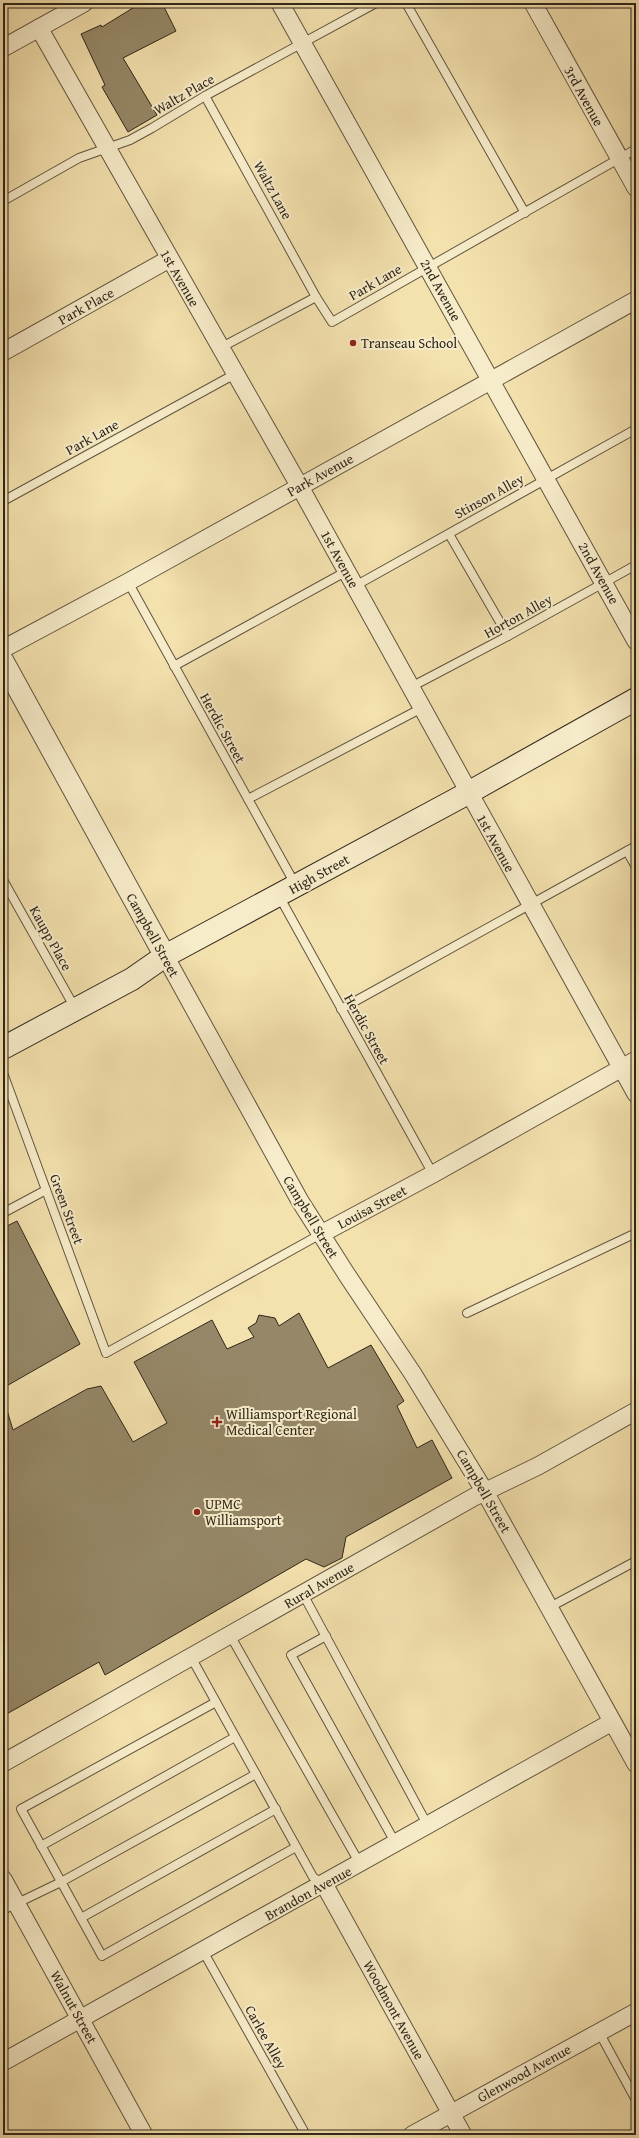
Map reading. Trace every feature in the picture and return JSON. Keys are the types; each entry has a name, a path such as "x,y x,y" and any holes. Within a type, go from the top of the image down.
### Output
{"main road":[{"name":"High Street","path":"3,1048 132,979 165,956 468,793 636,699"}],"street":[{"path":"3,48 84,3"},
{"name":"2nd Avenue","path":"280,3 492,380 636,641"},
{"name":"3rd Avenue","path":"533,3 636,188"},
{"name":"1st Avenue","path":"39,28 356,586 468,793 636,1094"},
{"name":"Park Place","path":"3,352 169,259"},
{"name":"Park Avenue","path":"3,649 128,582 636,300"},
{"name":"Campbell Street","path":"3,661 270,1149 320,1234 413,1374 485,1492 636,1764"},
{"name":"Louisa Street","path":"320,1234 433,1174 636,1060"},
{"name":"Rural Avenue","path":"3,1763 485,1492 538,1466 636,1411"},
{"name":"Brandon Avenue","path":"3,2062 396,1844 612,1722"},
{"name":"Walnut Street","path":"3,1879 10,1906 81,2019 144,2135"},
{"name":"Woodmont Avenue","path":"324,1884 463,2135"},
{"name":"Glenwood Avenue","path":"412,2135 636,2012"}],"lane":[{"name":"Waltz Place","path":"3,202 79,158 136,137 205,96 376,3"},
{"path":"406,3 525,212"},
{"name":"Waltz Lane","path":"205,96 316,297"},
{"name":"Park Lane","path":"316,297 332,322 636,149"},
{"path":"220,348 316,297"},
{"name":"Park Lane","path":"3,501 235,374"},
{"name":"Stinson Alley","path":"356,586 636,429"},
{"path":"449,534 508,636"},
{"name":"Horton Alley","path":"411,687 508,636 636,564"},
{"path":"174,666 347,571"},
{"name":"Herdic Street","path":"128,582 248,799 341,1009 433,1174"},
{"path":"248,799 422,708"},
{"path":"341,1009 636,846"},
{"path":"627,851 636,867"},
{"name":"Kaupp Place","path":"3,880 76,1009"},
{"name":"Green Street","path":"3,1073 106,1353"},
{"path":"3,1213 46,1190"},
{"path":"467,1313 636,1233"},
{"name":"Louisa Street","path":"106,1353 320,1234"},
{"path":"550,1607 636,1561"},
{"path":"303,1594 428,1826"},
{"path":"230,1635 360,1864"},
{"path":"326,1636 291,1655 396,1844"},
{"path":"191,1657 313,1877 324,1884"},
{"path":"216,1702 21,1809 41,1846 102,1956 296,1847"},
{"path":"41,1846 235,1737"},
{"path":"10,1906 61,1882 256,1774"},
{"path":"81,1918 276,1810"},
{"name":"Carlee Alley","path":"203,1951 306,2135"},
{"path":"599,2032 636,2100"}],"building":[{"path":"141,3 162,3 176,31 123,58 157,115 128,132 102,87 105,85 81,34 101,25 102,27"},
{"path":"17,1221 80,1344 3,1388 3,1228"},
{"name":"UPMC Williamsport","path":"299,1313 328,1368 371,1345 404,1401 397,1406 417,1448 432,1440 452,1478 346,1537 342,1558 324,1567 306,1559 105,1675 99,1662 3,1716 3,1407 6,1407 13,1430 87,1389 101,1386 133,1442 167,1423 134,1362 212,1320 227,1349 254,1337 248,1328 256,1323 259,1315 275,1318 279,1326"}],"place":[{"name":"Transeau School","path":"353,343"},
{"name":"Williamsport Regional Medical Center","path":"217,1422"},
{"name":"UPMC Williamsport","path":"197,1512"}]}
